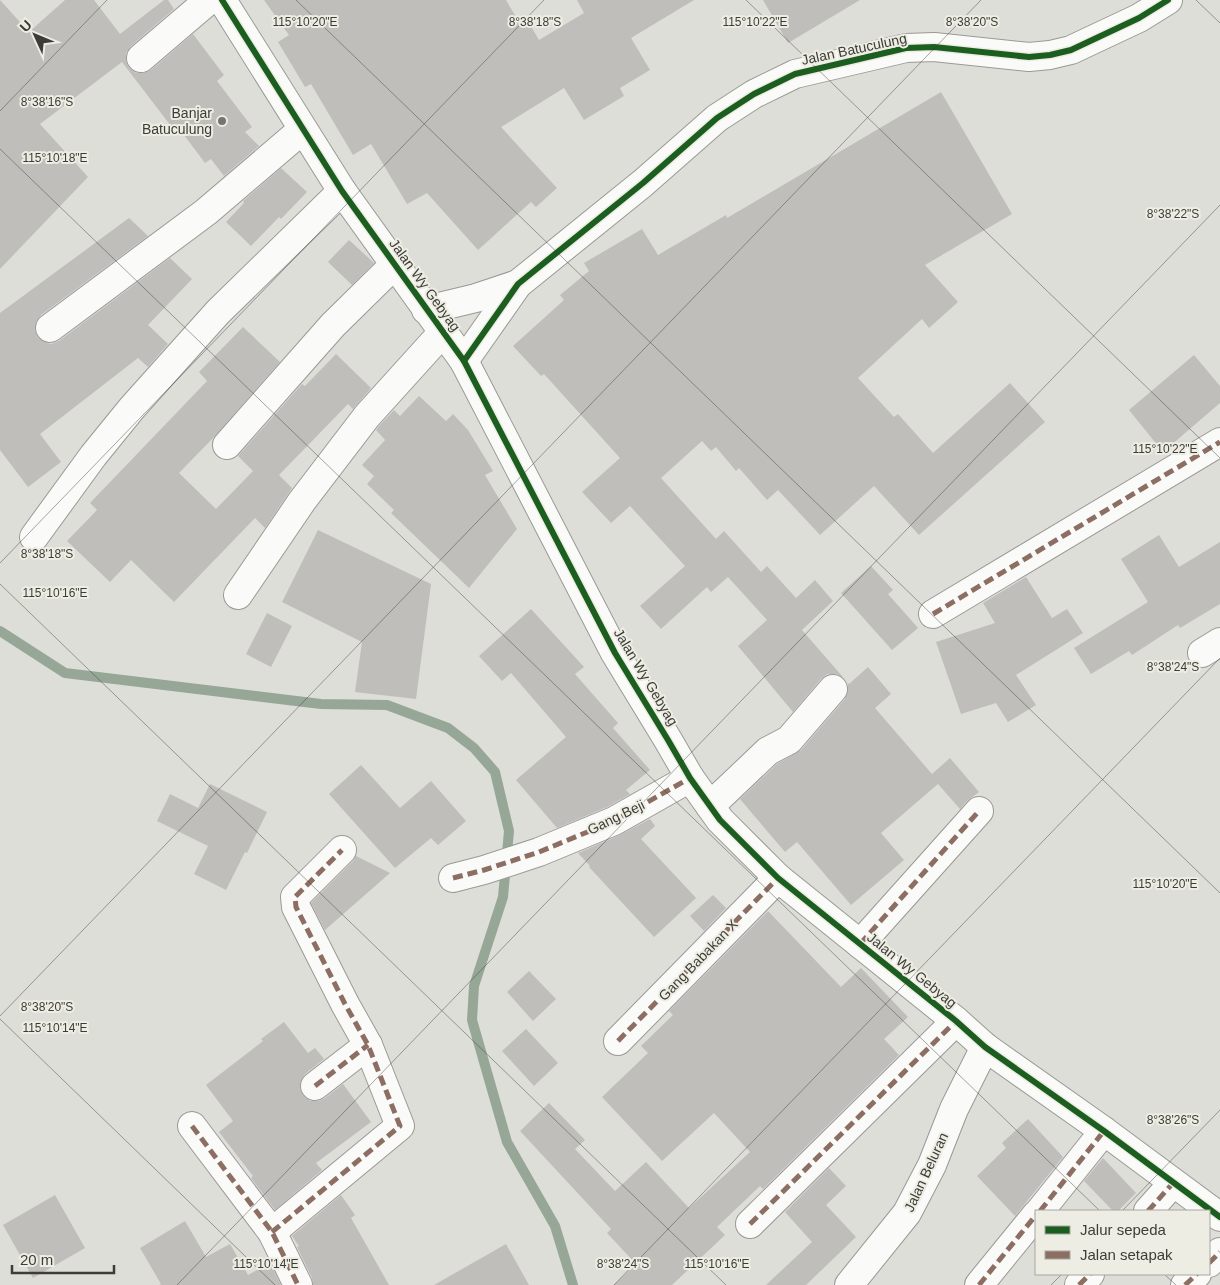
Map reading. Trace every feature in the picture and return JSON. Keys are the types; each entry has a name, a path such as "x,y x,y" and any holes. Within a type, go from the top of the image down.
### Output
{"street":[{"path":"141,58 209,0"},
{"name":"Jalan Wy Gebyag","path":"222,0 342,191 464,361 615,653 690,778 720,820 778,878 956,1021 985,1047 1104,1131 1220,1217"},
{"name":"Jalan Batuculung","path":"464,361 518,284 643,183 717,118 754,94 795,74 906,48 952,48 1029,56 1050,55 1071,50 1139,18 1168,0"},
{"path":"50,328 206,212 302,130"},
{"path":"34,537 93,456 165,371 218,312 342,191"},
{"path":"227,445 333,324 394,264"},
{"name":"Jalan Batuculung","path":"426,310 476,298 518,284"},
{"path":"238,596 302,501 361,424 443,332"},
{"path":"933,614 1220,442"},
{"path":"710,806 768,751 790,740 833,689"},
{"name":"Gang Beji","path":"453,878 539,852 614,820 690,778"},
{"path":"860,944 979,811"},
{"path":"272,1232 400,1126 368,1045 296,907 296,897 342,850"},
{"name":"Gang Babakan X","path":"618,1041 778,878"},
{"path":"750,1224 956,1021"},
{"path":"315,1086 368,1045"},
{"name":"Jalan Beluran","path":"848,1285 908,1213 932,1165 954,1109 985,1047"},
{"path":"192,1126 272,1232 298,1285"},
{"path":"1041,1210 1104,1131"},
{"path":"1149,1210 1173,1184"},
{"path":"979,1285 1035,1216"},
{"path":"1210,1262 1220,1252"},
{"path":"1080,1285 1089,1275"},
{"path":"1185,1285 1196,1275"}],"building":[{"path":"0,0 29,32 65,0 94,0 120,34 164,0 168,0 174,9 131,46 126,53 126,61 129,68 136,73 144,73 151,70 193,34 224,75 217,81 252,127 245,132 259,146 224,176 211,159 205,163 178,127 174,130 122,62 40,124 88,177 0,269"},
{"path":"264,0 506,0 519,22 526,18 539,40 584,13 577,0 694,0 631,38 650,70 620,88 624,96 584,120 564,88 501,127 557,188 536,207 531,202 478,250 427,193 407,204 371,144 353,155 311,84 305,87 278,42 289,35"},
{"path":"763,0 860,0 788,43"},
{"path":"941,92 1012,214 925,265 958,302 929,328 922,319 858,378 894,417 898,414 933,453 1010,383 1045,422 919,535 874,486 820,535 778,490 767,500 739,468 736,471 716,447 711,451 702,441 661,478 716,539 724,531 761,572 767,566 796,598 815,580 833,601 802,630 843,677 836,674 827,674 793,712 738,646 767,620 728,577 711,592 707,587 661,629 640,606 685,566 630,506 611,523 582,492 620,458 544,374 541,376 513,346 564,300 560,295 589,271 584,263 642,229 658,255 726,215 727,218"},
{"path":"281,168 307,192 251,246 226,222 244,203 243,201"},
{"path":"129,218 148,236 41,315 36,322 35,330 38,338 44,342 51,344 59,341 170,258 192,279 148,325 168,344 148,367 138,358 40,434 61,462 28,487 0,450 0,313"},
{"path":"349,240 374,263 352,285 328,262"},
{"path":"243,327 280,362 215,436 179,473 216,509 253,471 238,456 302,384 305,386 336,354 371,388 353,409 348,404 279,475 292,488 265,528 255,518 174,602 131,560 110,582 67,541 97,510 90,503 207,381 199,372"},
{"path":"1194,355 1220,386 1220,403 1163,452 1129,410"},
{"path":"419,396 446,421 453,414 468,430 493,471 485,475 517,529 469,588 391,513 394,510 367,484 374,476 362,465 385,440 376,430 379,426 394,410 400,416"},
{"path":"318,530 431,584 416,699 355,692 362,642 282,602"},
{"path":"1159,535 1179,567 1220,542 1220,604 1180,628 1178,625 1132,655 1129,651 1091,674 1074,648 1148,602 1121,559"},
{"path":"871,566 893,590 888,594 918,628 892,650 841,593"},
{"path":"1026,577 1052,618 1067,609 1083,633 1016,675 1036,705 1008,722 996,703 961,714 936,642 995,623 983,603"},
{"path":"531,609 584,667 575,674 618,723 613,728 650,770 626,790 630,794 607,807 557,828 516,780 566,737 511,673 502,681 479,656"},
{"path":"267,613 292,626 271,667 246,654"},
{"path":"868,667 891,694 875,708 932,774 950,758 979,792 960,809 938,784 881,833 904,860 851,905 797,842 785,852 740,799 777,764 801,750 845,699 848,683 845,679 849,684"},
{"path":"361,765 400,808 431,781 466,821 438,845 431,838 395,868 329,794"},
{"path":"210,784 267,812 226,890 194,874 208,846 157,821 170,794 198,808"},
{"path":"650,819 655,826 641,839 696,898 654,937 578,853 620,835"},
{"path":"356,856 390,873 325,930 311,903"},
{"path":"713,895 726,908 704,931 690,916"},
{"path":"768,911 841,987 861,968 908,1017 884,1039 899,1055 763,1189 760,1186 717,1227 725,1235 672,1285 614,1285 636,1264 607,1233 611,1229 520,1131 549,1103 585,1140 575,1149 615,1191 646,1162 689,1208 750,1152 714,1113 662,1161 602,1097 648,1053 641,1046 673,1015 669,1011"},
{"path":"529,971 556,999 533,1021 507,992"},
{"path":"284,1022 308,1053 315,1048 324,1059 305,1074 301,1080 300,1088 303,1096 310,1101 318,1101 343,1084 371,1122 316,1163 322,1170 275,1210 251,1178 253,1176 219,1132 233,1121 206,1085 263,1041 261,1039"},
{"path":"526,1029 558,1063 534,1086 502,1051"},
{"path":"1028,1119 1063,1157 1015,1216 977,1176 1006,1148 1002,1143"},
{"path":"1103,1158 1136,1193 1119,1210 1112,1210 1084,1181"},
{"path":"829,1168 846,1186 826,1205 856,1237 806,1285 766,1285 812,1242 785,1212"},
{"path":"55,1195 85,1248 33,1278 3,1225"},
{"path":"341,1195 355,1215 351,1218 389,1285 313,1285 312,1278 297,1247 299,1246 292,1236"},
{"path":"185,1221 206,1257 230,1244 248,1275 270,1263 281,1285 159,1285 161,1284 140,1248"},
{"path":"506,1244 529,1285 434,1285"}],"waterway":[{"path":"0,631 65,673 321,704 387,705 448,728 474,748 495,772 509,831 503,897 474,986 472,1020 507,1142 555,1226 573,1285"}],"marked path":[{"path":"933,614 1220,442"},
{"path":"453,878 539,852 614,821 690,778"},
{"path":"860,944 979,811"},
{"path":"272,1232 400,1126 368,1045 296,907 295,897 342,850"},
{"path":"618,1041 778,878"},
{"path":"750,1224 956,1021"},
{"path":"315,1086 368,1045"},
{"path":"192,1126 272,1232 298,1285"},
{"path":"1041,1210 1104,1131"},
{"path":"1149,1210 1173,1183"},
{"path":"979,1285 1035,1216"},
{"path":"1210,1262 1220,1252"},
{"path":"1079,1285 1089,1275"},
{"path":"1185,1285 1196,1275"}],"cycle path":[{"path":"222,0 342,191 464,361 615,653 690,778 720,820 778,878 956,1021 985,1047 1104,1131 1220,1217"},
{"path":"464,361 518,284 643,183 717,118 754,94 795,74 906,48 934,47 1029,57 1050,55 1071,50 1139,18 1168,0"}],"place":[{"name":"Banjar Batuculung","path":"222,121"}]}
